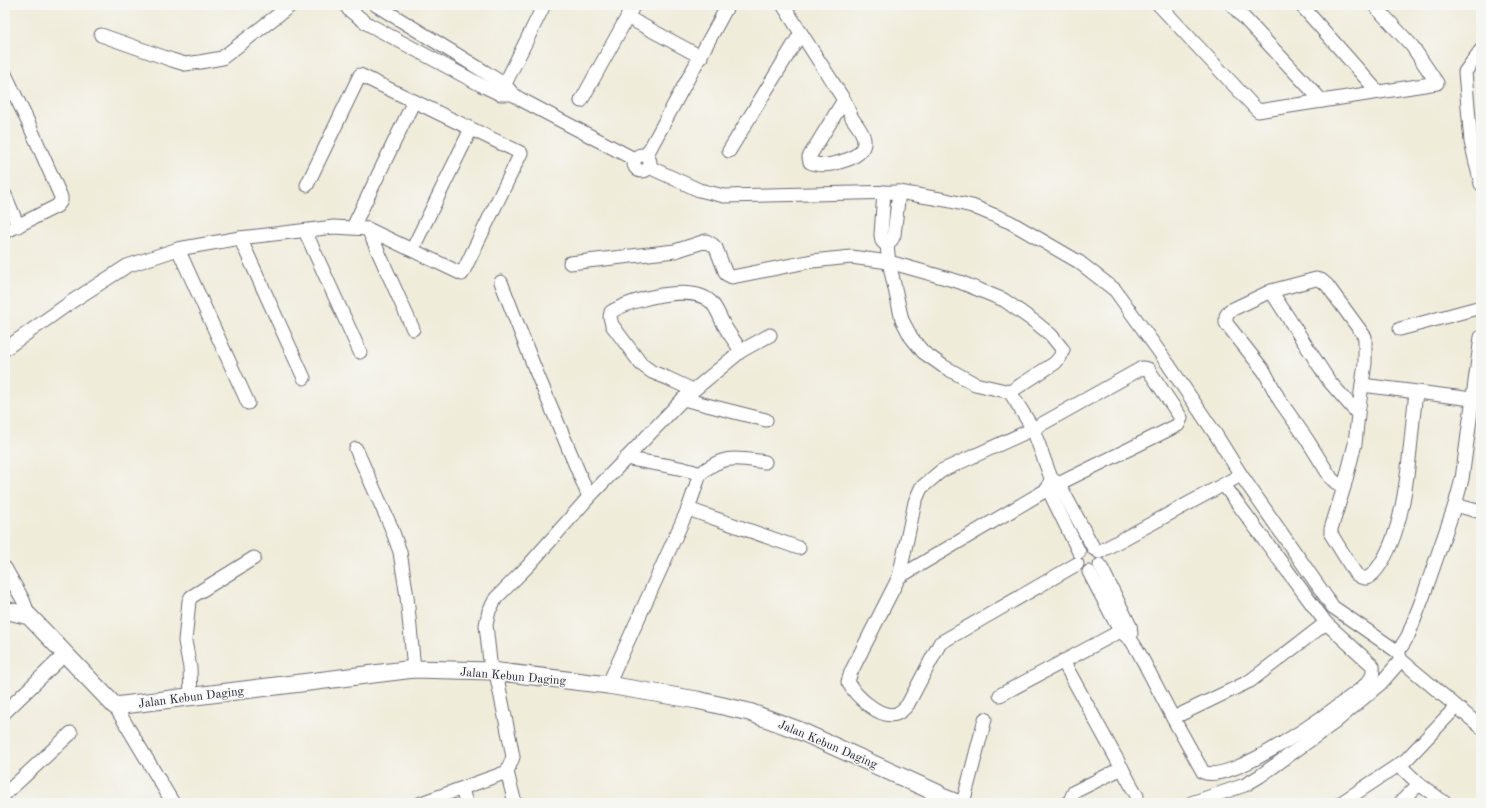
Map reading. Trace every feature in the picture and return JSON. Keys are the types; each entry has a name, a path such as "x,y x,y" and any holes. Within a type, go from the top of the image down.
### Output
{"street":[{"path":"101,35 185,64 200,62 222,58 291,5"},
{"path":"376,5 506,91 699,190 724,196 899,192 946,200 972,206 1010,222 1078,262 1115,290 1168,364 1241,475 1333,606 1399,656 1481,727"},
{"path":"506,91 543,5"},
{"path":"582,101 634,5"},
{"path":"643,161 728,5"},
{"path":"783,5 844,100 852,118 863,136 863,145 859,154 850,160 830,165 816,165 810,162 809,157 844,100"},
{"path":"1159,5 1258,111 1437,83 1412,46 1374,5"},
{"path":"1232,5 1322,101"},
{"path":"1301,5 1378,92"},
{"path":"349,7 368,24 480,85 506,91"},
{"path":"628,17 701,57"},
{"path":"729,151 801,34"},
{"path":"1481,50 1465,72 1471,142 1481,184"},
{"path":"5,74 61,197 61,201 57,206 5,232"},
{"path":"5,349 127,266 178,249 240,238 334,227 368,229 462,274 521,153 360,75 307,185"},
{"path":"353,227 414,101"},
{"path":"412,250 471,129"},
{"path":"570,263 675,251 706,241 716,248 726,274 732,277 820,260 851,257 889,262 960,282 1004,300 1035,322 1051,336 1062,350 1060,357 1048,368 1010,392 975,384 943,366 923,352 911,337 902,320 889,262 887,246 882,241 884,192"},
{"path":"887,246 894,235 899,192"},
{"path":"5,195 18,226"},
{"path":"368,229 413,329"},
{"path":"305,231 360,352"},
{"path":"240,238 304,378"},
{"path":"178,249 248,403"},
{"path":"1344,487 1334,482 1331,478 1306,438 1280,401 1264,371 1226,323 1226,316 1229,311 1271,292 1316,279 1327,284 1365,337 1365,363 1355,444 1344,487 1331,534 1355,573 1360,577 1372,577 1382,562 1395,532 1405,490 1416,393"},
{"path":"501,282 535,369 589,496"},
{"path":"1271,292 1329,381 1358,414"},
{"path":"741,351 724,325 716,309 711,302 704,297 670,293 636,300 611,312 610,317 612,325 641,364 652,372 668,378 688,395 766,420"},
{"path":"1400,329 1481,307"},
{"path":"515,803 507,772 513,757 494,672 486,625 489,611 496,598 528,566 589,496 688,395 741,351 770,335"},
{"path":"1191,803 1245,785 1260,776 1334,723 1381,683 1399,656 1424,597 1455,505 1462,479 1481,337"},
{"path":"899,577 1053,484 1178,425 1181,418 1148,369 1142,368 1033,429 941,471 921,488 915,502 899,577 851,672 848,682 855,694 869,705 886,714 896,714 904,709 908,704 940,642 1078,558 1084,548 1089,547 1098,555"},
{"path":"1362,385 1472,400"},
{"path":"1010,392 1033,429 1053,484 1080,568 1089,572 1125,628 1200,767 1206,774 1214,775 1241,765 1276,749 1361,690 1374,673 1373,666 1326,623 1224,485"},
{"path":"356,449 391,527 400,552 407,597 414,669"},
{"path":"626,458 666,467 686,469 700,474"},
{"path":"608,685 688,509 700,474 715,462 724,459 743,459 765,462"},
{"path":"1089,572 1093,571 1098,555 1241,475"},
{"path":"1053,484 1098,555 1125,628"},
{"path":"1455,505 1481,512"},
{"path":"688,509 799,548"},
{"path":"191,697 190,668 185,641 189,601 191,596 254,558"},
{"path":"5,568 23,600 29,616 115,706 173,803"},
{"path":"5,610 29,616"},
{"path":"1173,718 1250,681 1326,623"},
{"path":"1000,695 1125,628"},
{"path":"8,707 65,654"},
{"path":"1063,661 1137,796"},
{"name":"Jalan Kebun Daging","path":"115,706 414,669 494,672 608,685 697,700 749,712 798,730 938,798"},
{"path":"1341,803 1406,760 1456,706"},
{"path":"938,798 963,803 985,719"},
{"path":"5,794 71,733"},
{"path":"1399,765 1420,784 1445,803"},
{"path":"1069,803 1074,792 1122,768"},
{"path":"421,803 507,772"},
{"path":"1400,803 1420,784"},
{"path":"462,789 466,803"}]}
